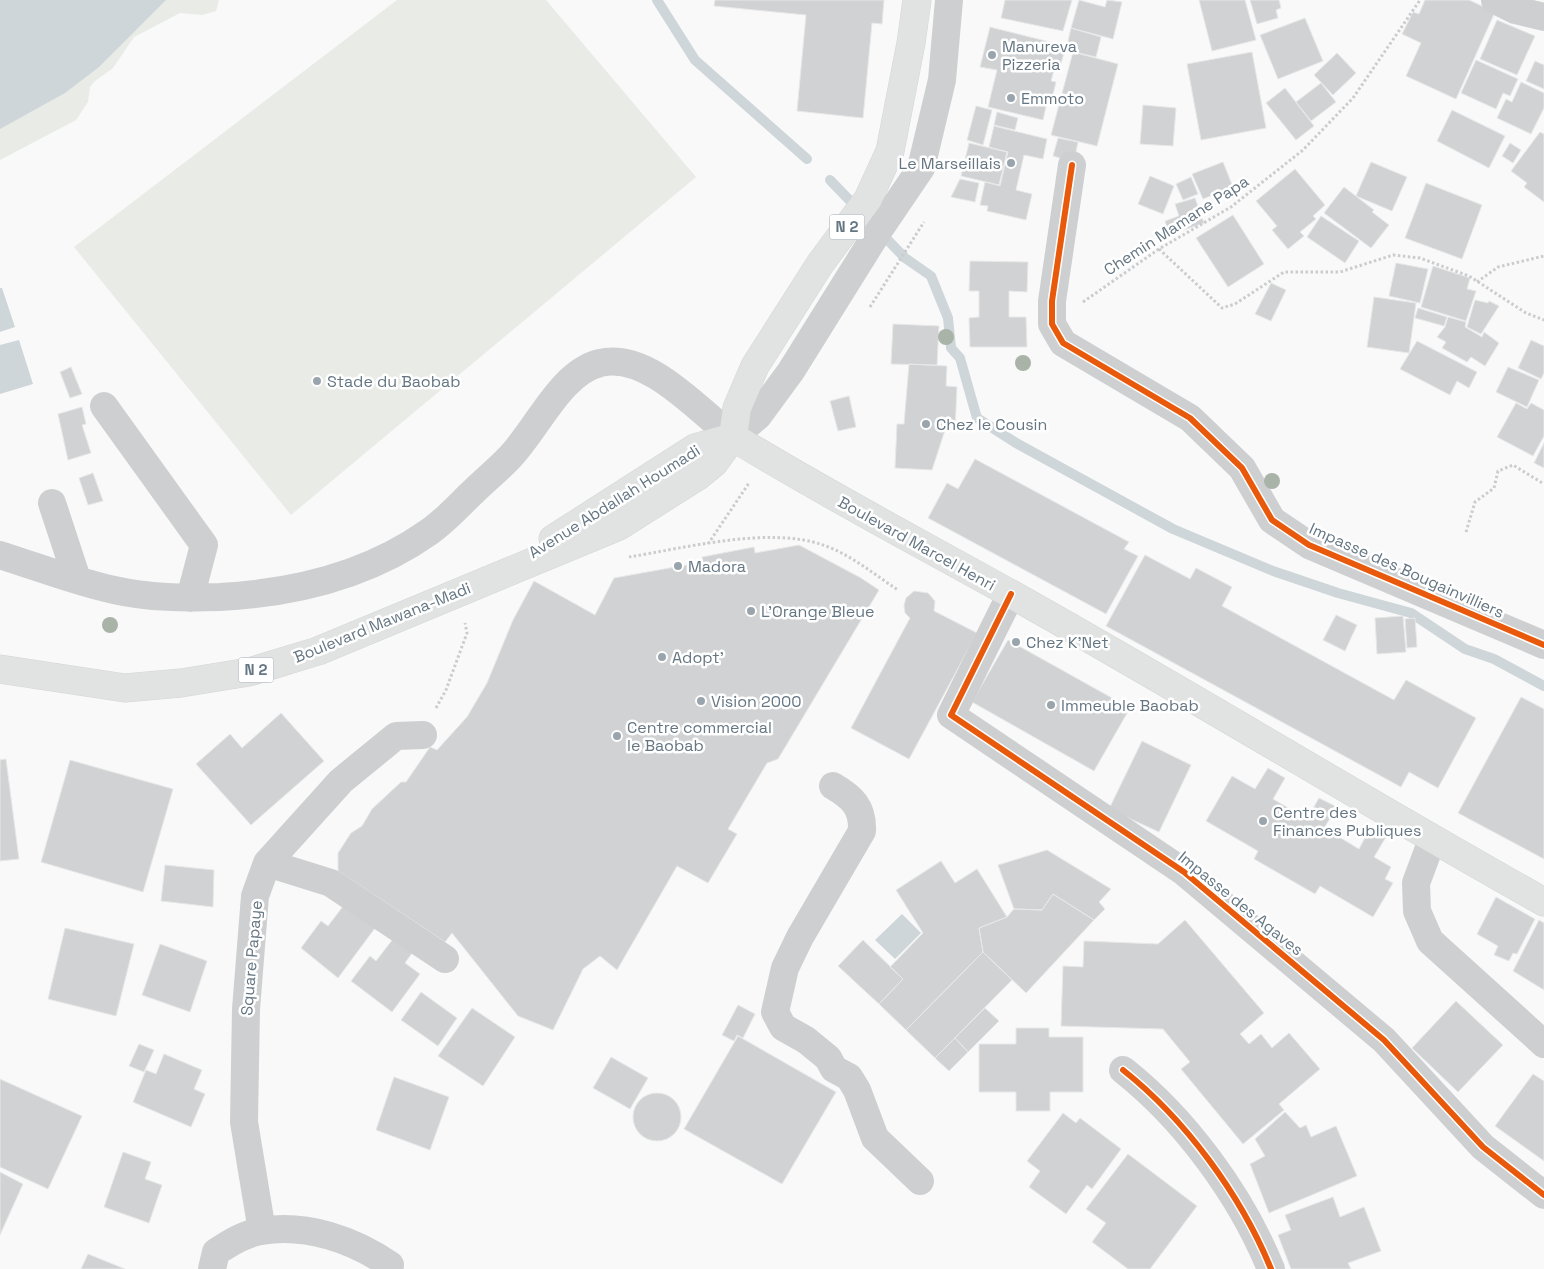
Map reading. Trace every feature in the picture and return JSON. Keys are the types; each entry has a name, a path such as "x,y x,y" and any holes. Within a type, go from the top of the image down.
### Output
{"main road":[{"name":"N 2","path":"733,437 737,408 755,366 820,264 868,199 890,151 911,43 917,0"},
{"name":"Boulevard Mawana-Madi","path":"0,669 125,688 181,683 249,672 318,651 497,575 619,526 698,476 714,463 733,437"},
{"name":"Boulevard Marcel Henri","path":"733,437 805,481 1011,594 1432,840 1544,902"}],"street":[{"path":"0,555 114,590 176,599 249,596 295,589 338,578 379,562 430,532 511,456 570,380 582,370 601,362 622,361 643,367 733,437 758,416 791,371 879,230 921,168 942,80 950,0"},
{"path":"1495,0 1515,10 1544,17"},
{"path":"1052,324 1052,301 1072,165"},
{"name":"Impasse des Bougainvilliers","path":"1052,324 1063,343 1190,418 1242,468 1272,520 1309,545 1544,645"},
{"path":"104,406 204,545 190,598"},
{"path":"52,503 77,579"},
{"name":"Impasse des Agaves","path":"1011,594 951,715 1184,872 1384,1040 1483,1147 1544,1195"},
{"name":"Square Papaye","path":"262,1231 244,1122 246,1009 255,896 268,863 341,781 396,736 423,735"},
{"path":"833,786 847,794 858,806 863,818 862,831 789,960 775,1012 783,1027 806,1040 828,1058 834,1069 849,1077 857,1090 875,1138 920,1180"},
{"path":"1432,840 1416,882 1417,912 1430,942 1544,1044"},
{"path":"268,863 331,883 445,959"},
{"path":"1123,1070 1148,1090 1215,1167 1263,1250 1271,1269"},
{"path":"212,1269 216,1252 236,1239 262,1231 295,1230 326,1234 367,1249 392,1268"}],"path":[{"path":"1159,250 1222,308 1235,304 1284,272 1340,272 1393,255 1420,258 1469,276 1526,313 1544,320"},
{"path":"1477,282 1498,268 1544,256"},
{"path":"1466,532 1475,502 1494,488 1498,471 1513,465 1544,484"},
{"path":"423,735 446,690 467,633 465,618"}],"shaded area":[{"path":"0,0 219,0 216,11 202,15 180,13 134,37 113,68 90,87 88,102 76,120 0,160"},
{"path":"0,0 166,0 99,67 65,93 0,129"},
{"name":"Stade du Baobab","path":"397,0 546,0 696,177 291,515 74,247"},
{"path":"0,288 2,288 15,327 0,332"},
{"path":"19,340 33,384 0,394 0,345"},
{"path":"902,914 921,933 895,959 875,940"}],"building":[{"path":"715,0 884,0 882,24 872,23 863,118 797,111 806,15 714,6"},
{"path":"1005,0 1072,0 1063,31 1001,18"},
{"path":"1079,0 1105,7 1107,0 1122,2 1113,39 1071,28"},
{"path":"1199,0 1245,0 1256,40 1212,51"},
{"path":"1250,0 1279,0 1281,8 1276,10 1278,18 1257,24"},
{"path":"1425,0 1469,0 1495,12 1456,99 1406,76 1421,43 1402,34 1413,12 1419,14"},
{"path":"1305,18 1323,61 1278,79 1260,35"},
{"path":"1497,20 1535,36 1517,75 1480,59"},
{"path":"990,27 1066,46 1060,67 1055,66 1051,81 1056,82 1051,103 1047,102 1043,120 988,107 997,70 980,67"},
{"path":"1071,28 1101,37 1096,57 1066,50"},
{"path":"1073,52 1118,64 1097,146 1051,135"},
{"path":"1252,52 1266,128 1201,140 1187,64"},
{"path":"1337,53 1356,73 1333,95 1314,75"},
{"path":"1476,60 1518,79 1510,96 1503,93 1496,109 1461,93"},
{"path":"1535,61 1544,65 1544,89 1526,81"},
{"path":"1521,82 1544,93 1544,108 1531,134 1497,118 1506,99 1512,102"},
{"path":"1321,83 1336,102 1311,121 1296,102"},
{"path":"1285,88 1314,126 1296,140 1266,103"},
{"path":"1143,105 1176,108 1173,146 1140,144"},
{"path":"976,106 992,110 983,145 967,140"},
{"path":"1452,110 1505,136 1489,168 1437,141"},
{"path":"997,112 1018,118 1015,130 994,125"},
{"path":"994,126 1047,139 1043,159 1024,155 1016,190 1032,194 1026,220 987,211 988,206 980,205 985,182 1000,186 1008,152 989,147"},
{"path":"1540,132 1544,134 1544,202 1524,187 1527,183 1511,171"},
{"path":"1058,138 1078,142 1074,162 1053,156"},
{"path":"969,143 1007,152 999,185 961,176"},
{"path":"1510,143 1521,150 1513,163 1502,156"},
{"path":"1223,162 1233,187 1203,199 1192,174"},
{"path":"1371,162 1407,177 1392,211 1356,196"},
{"path":"1295,169 1325,205 1313,216 1316,219 1300,232 1304,236 1288,249 1272,230 1277,226 1256,201"},
{"path":"1150,176 1174,186 1163,214 1138,204"},
{"path":"1191,177 1198,194 1183,200 1176,184"},
{"path":"960,179 979,183 975,202 951,197"},
{"path":"1426,183 1482,205 1462,259 1405,238"},
{"path":"1344,187 1374,210 1372,212 1389,225 1371,248 1324,213"},
{"path":"1195,198 1204,223 1169,235 1165,221 1179,216 1175,204"},
{"path":"1233,215 1264,264 1228,287 1196,238"},
{"path":"1321,216 1359,241 1345,263 1307,237"},
{"path":"970,261 1028,262 1027,292 1009,291 1009,317 1026,317 1027,347 970,347 969,318 979,317 979,291 969,291"},
{"path":"1396,263 1428,269 1420,303 1389,296"},
{"path":"1433,266 1470,278 1467,289 1476,291 1466,321 1421,307"},
{"path":"1271,283 1286,290 1271,321 1255,314"},
{"path":"1374,297 1416,303 1409,353 1367,347"},
{"path":"1475,300 1488,303 1489,301 1499,306 1481,334 1467,327"},
{"path":"1418,308 1447,317 1444,326 1415,318"},
{"path":"1448,317 1466,322 1465,327 1482,337 1484,332 1499,343 1485,366 1471,357 1467,362 1442,348 1446,342 1437,337 1445,327"},
{"path":"893,324 939,326 937,365 891,364"},
{"path":"1531,340 1544,346 1544,373 1541,379 1518,368"},
{"path":"1417,341 1477,372 1469,388 1457,381 1450,395 1400,369"},
{"path":"909,364 947,366 946,386 957,387 955,430 945,430 932,470 895,468 897,424 904,424"},
{"path":"71,367 82,394 70,398 60,372"},
{"path":"1508,367 1539,380 1527,407 1496,392"},
{"path":"849,396 856,427 838,431 830,401"},
{"path":"1516,403 1527,409 1531,403 1544,410 1544,436 1533,456 1497,437"},
{"path":"82,407 86,424 82,425 91,453 68,460 58,414"},
{"path":"1544,443 1544,468 1534,463"},
{"path":"975,459 1129,542 1124,549 1138,556 1106,614 928,518 947,483 958,489"},
{"path":"93,473 103,501 88,505 79,478"},
{"path":"799,545 861,578 879,590 778,759 767,763 728,829 737,834 708,883 677,866 617,970 600,956 583,969 553,1030 518,1016 452,933 445,942 338,871 338,853 351,833 362,826 372,809 401,782 406,782 430,747 437,750 467,717 487,683 513,620 534,581 595,615 614,578 703,562 702,557 754,547 755,553"},
{"path":"1145,555 1190,579 1196,568 1232,587 1222,606 1394,700 1406,680 1476,718 1438,788 1409,772 1401,787 1106,626"},
{"path":"914,591 928,593 935,601 934,611 977,633 909,759 851,728 910,618 905,613 904,605 906,598"},
{"path":"1336,615 1357,625 1345,651 1323,640"},
{"path":"1403,616 1406,652 1377,654 1375,618"},
{"path":"1415,618 1417,647 1407,648 1405,619"},
{"name":"Immeuble Baobab","path":"1008,640 1130,708 1094,771 972,702"},
{"path":"1521,697 1544,709 1544,859 1458,813"},
{"path":"281,713 324,761 251,825 196,764 230,734 242,748"},
{"path":"1142,741 1191,765 1159,832 1109,809"},
{"path":"6,759 19,859 0,861 0,760"},
{"path":"70,760 173,789 143,892 41,862"},
{"path":"1268,768 1285,778 1273,799 1307,819 1319,798 1337,807 1324,828 1359,849 1370,828 1386,837 1374,857 1391,867 1385,879 1393,883 1373,917 1320,886 1315,894 1254,859 1258,851 1206,821 1232,776 1255,789"},
{"path":"1047,850 1111,889 1099,902 1105,909 1094,920 1053,894 1042,910 1014,909 998,865"},
{"path":"941,861 955,883 977,869 1007,917 979,928 983,952 906,1030 879,1004 903,979 890,967 923,933 896,890"},
{"path":"165,865 214,870 213,907 161,901"},
{"path":"1053,894 1094,920 1026,993 983,952 979,928 1007,917 1014,909 1042,910"},
{"path":"1496,897 1535,919 1517,954 1513,953 1509,961 1494,955 1498,946 1477,934"},
{"path":"344,905 375,928 338,978 301,948 321,921 328,926"},
{"path":"1185,920 1264,1013 1240,1034 1249,1044 1261,1034 1272,1048 1289,1033 1320,1069 1279,1104 1284,1110 1243,1144 1181,1069 1190,1062 1163,1029 1061,1026 1063,966 1083,967 1084,941 1158,944"},
{"path":"1539,920 1544,923 1544,990 1513,971"},
{"path":"65,928 134,944 116,1016 48,999"},
{"path":"393,939 412,953 405,963 420,974 392,1012 351,981 370,956 376,961"},
{"path":"863,940 903,979 879,1004 838,966"},
{"path":"160,944 207,961 190,1012 142,995"},
{"path":"983,952 1012,980 935,1058 906,1030"},
{"path":"421,992 457,1018 438,1046 401,1020"},
{"path":"1456,1001 1503,1045 1458,1092 1412,1048"},
{"path":"738,1005 755,1014 743,1038 737,1035 734,1041 722,1035"},
{"path":"472,1008 515,1037 483,1086 438,1056"},
{"path":"985,1008 999,1021 968,1052 955,1038"},
{"path":"1016,1028 1049,1028 1049,1037 1083,1037 1083,1092 1050,1092 1050,1111 1016,1111 1016,1092 979,1092 979,1044 1016,1044"},
{"path":"738,1036 836,1092 782,1184 684,1129"},
{"path":"955,1038 968,1052 949,1071 935,1058"},
{"path":"139,1044 154,1050 144,1072 129,1066"},
{"path":"164,1054 202,1070 194,1089 205,1094 191,1127 133,1102 146,1070 156,1074"},
{"path":"611,1057 648,1078 630,1109 593,1088"},
{"path":"1533,1074 1544,1081 1544,1161 1495,1126"},
{"path":"394,1077 449,1097 430,1150 376,1130"},
{"path":"0,1079 82,1116 48,1189 0,1167"},
{"path":"652,1093 662,1093 671,1097 677,1103 680,1108 680,1126 671,1137 662,1141 652,1141 643,1137 637,1131 633,1122 633,1112 637,1103 643,1097"},
{"path":"1285,1112 1300,1128 1306,1125 1311,1137 1336,1126 1357,1176 1269,1213 1250,1164 1265,1156 1255,1139"},
{"path":"1063,1113 1076,1123 1080,1118 1121,1149 1092,1189 1087,1185 1066,1214 1029,1187 1040,1171 1027,1161"},
{"path":"123,1152 151,1162 145,1179 162,1185 149,1223 104,1207"},
{"path":"1128,1154 1197,1206 1150,1269 1128,1269 1092,1242 1106,1223 1086,1209"},
{"path":"0,1172 23,1184 0,1235"},
{"path":"1333,1197 1340,1217 1364,1207 1381,1251 1348,1263 1351,1269 1291,1269 1278,1235 1291,1230 1285,1215"},
{"path":"88,1254 125,1269 81,1269"}],"waterway":[{"path":"657,0 695,60 807,159"},
{"path":"830,180 858,209"},
{"path":"880,232 905,258 931,276 948,318 951,348 960,358 977,418 1016,443 1173,529 1273,571 1338,593 1411,613 1465,649 1494,659 1544,686"}],"cycle path":[{"path":"1072,165 1052,301 1052,324 1063,343 1190,418 1242,468 1272,520 1309,545 1544,645"},
{"path":"1011,594 951,715 1184,872 1384,1040 1483,1147 1544,1195"},
{"path":"1123,1070 1168,1111 1209,1160 1244,1214 1259,1241 1271,1269"}],"place":[{"name":"Manureva Pizzeria","path":"992,55"},
{"name":"Emmoto","path":"1011,98"},
{"name":"Le Marseillais","path":"1011,163"},
{"name":"Stade du Baobab","path":"317,381"},
{"name":"Chez le Cousin","path":"926,424"},
{"name":"Madora","path":"678,566"},
{"name":"L'Orange Bleue","path":"751,611"},
{"name":"Chez K'Net","path":"1016,642"},
{"name":"Adopt'","path":"662,657"},
{"name":"Vision 2000","path":"701,701"},
{"name":"Immeuble Baobab","path":"1051,705"},
{"name":"Centre commercial le Baobab","path":"617,736"},
{"name":"Centre des Finances Publiques","path":"1263,821"}]}
